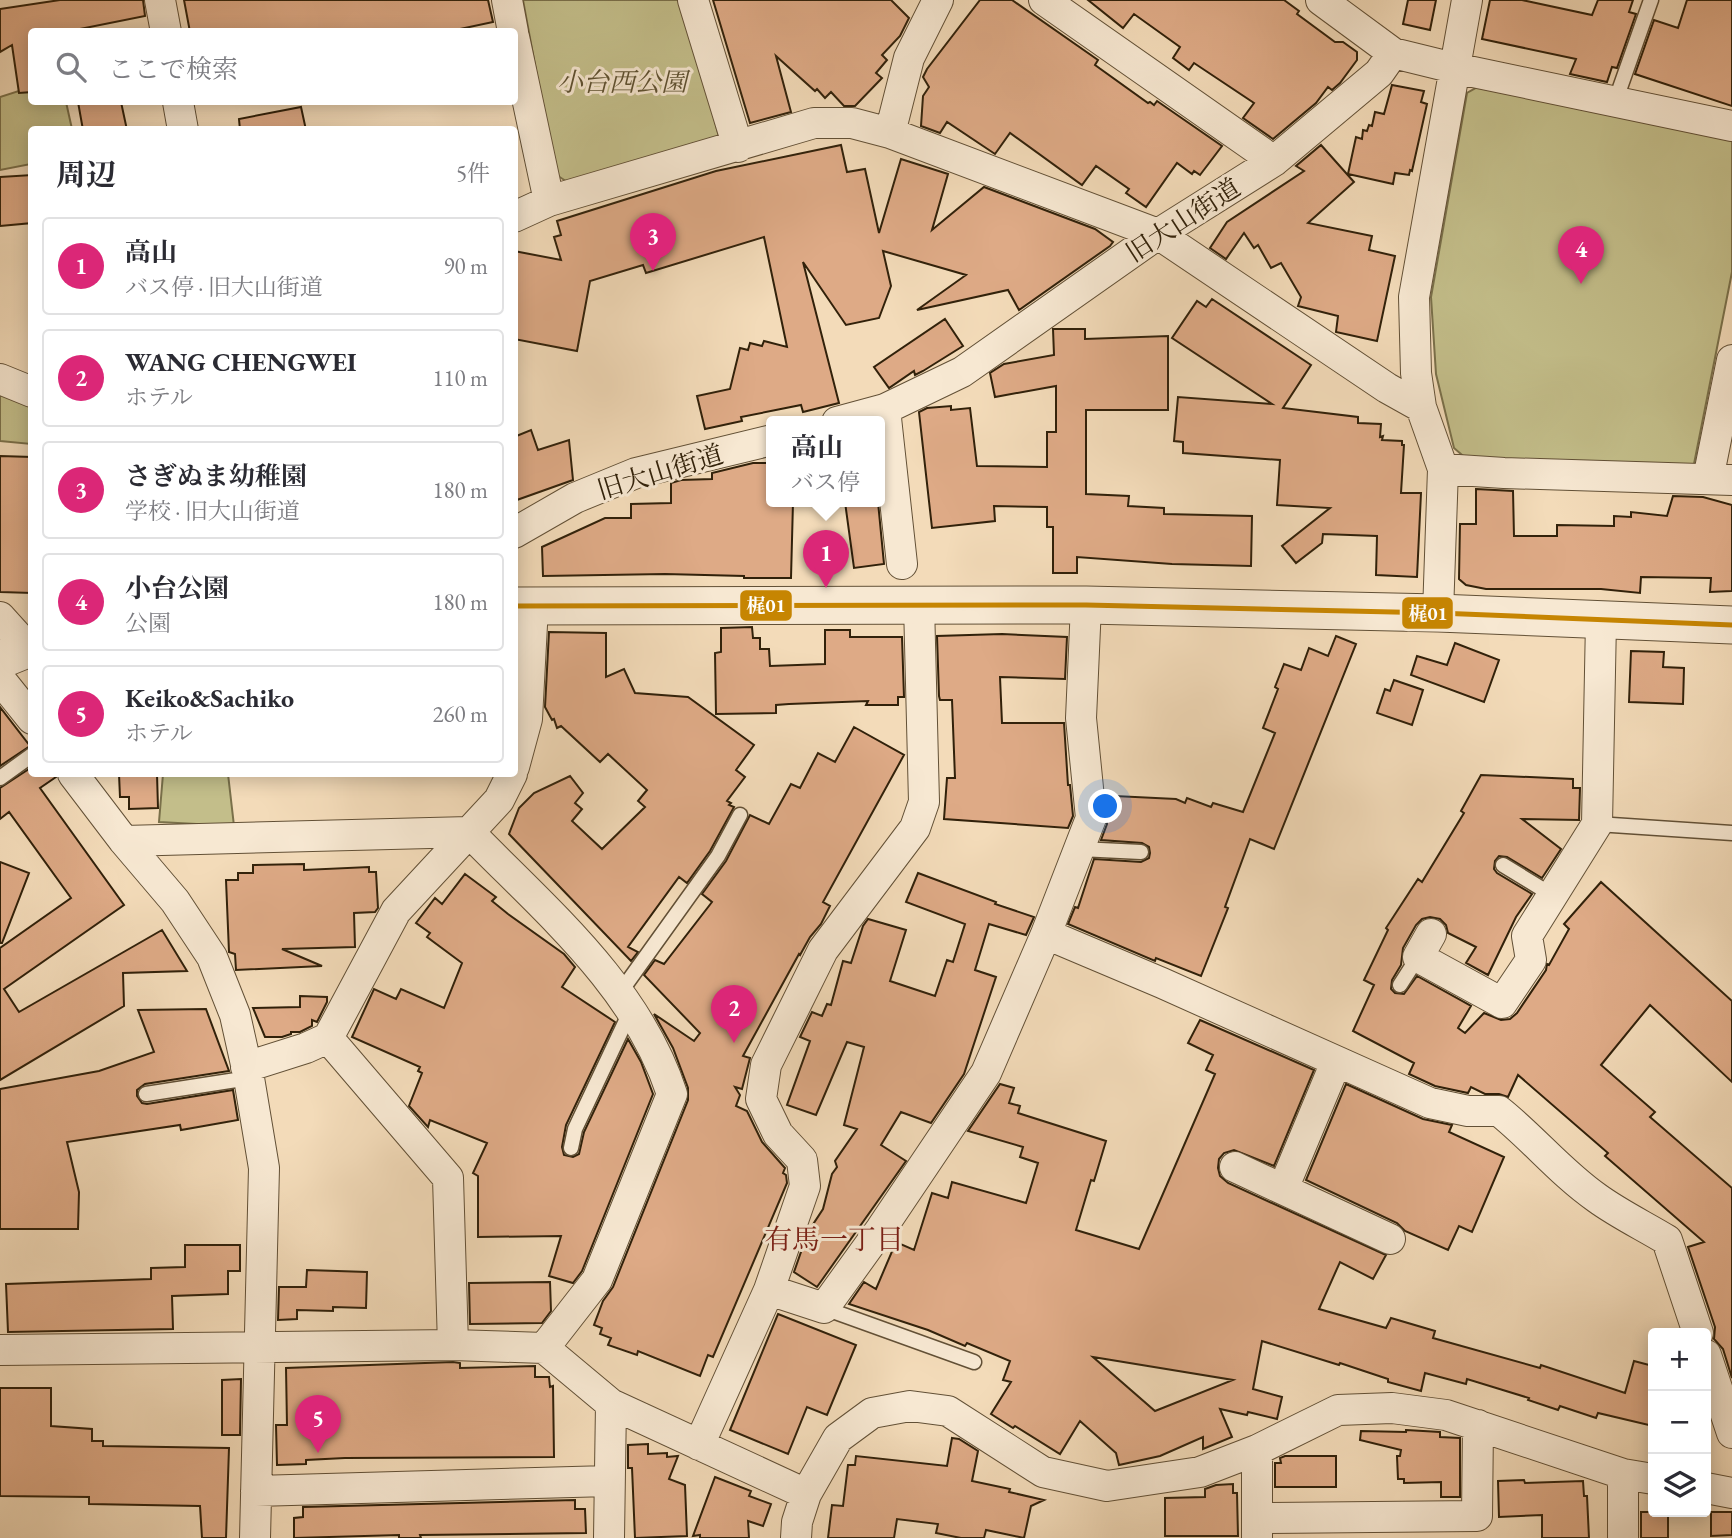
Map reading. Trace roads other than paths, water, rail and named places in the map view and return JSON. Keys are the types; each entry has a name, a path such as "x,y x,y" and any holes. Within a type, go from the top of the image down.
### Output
{"street":[{"path":"160,0 165,28"},
{"path":"507,0 512,28"},
{"path":"693,0 738,147"},
{"path":"890,133 909,58 938,0"},
{"path":"1044,0 1274,162"},
{"path":"1321,0 1394,53 1732,127"},
{"path":"1438,613 1443,468 1421,407 1416,373 1414,297 1467,0"},
{"name":"旧大山街道","path":"859,416 885,409 962,372 1158,234 1274,162 1379,73 1394,53"},
{"path":"518,56 549,201"},
{"path":"179,105 182,126"},
{"path":"518,215 549,201 814,123 852,122 890,133 1158,234 1387,388 1421,407"},
{"path":"1443,468 1504,473 1720,480 1732,360"},
{"path":"0,379 28,390"},
{"path":"885,409 902,564"},
{"name":"旧大山街道","path":"518,531 575,498 636,473 766,441"},
{"path":"699,1445 769,1290 805,1186 802,1160 778,1133 761,1099 765,1065 823,950 915,828 924,803 919,604"},
{"path":"769,1290 824,1308 986,1073 1091,818 1081,718 1086,605"},
{"path":"518,752 527,719 524,606 1086,605 1438,613 1732,625"},
{"path":"0,617 20,652"},
{"path":"1424,945 1502,1003 1531,960 1527,936 1597,824 1601,621"},
{"path":"0,679 28,714"},
{"path":"75,777 124,841 175,901 212,957 235,1015 264,1168 255,1538"},
{"path":"247,1072 328,1038 396,911 499,800 510,777"},
{"path":"124,841 470,832 591,956 625,1001 662,1062 671,1094 597,1280 544,1348"},
{"path":"1045,934 1162,983 1430,1103 1468,1111 1499,1111 1546,1156 1596,1198 1667,1240 1697,1328"},
{"path":"328,1038 448,1178 453,1345"},
{"path":"1283,1189 1336,1062"},
{"path":"1235,1167 1390,1239"},
{"path":"0,1350 453,1345 544,1348 611,1404 806,1494"},
{"path":"1711,1370 1732,1433"},
{"path":"609,1538 611,1404"},
{"path":"796,1538 797,1522 806,1494 838,1438 872,1413 910,1406 948,1411 1043,1472 1107,1486 1200,1472 1257,1450 1338,1410 1392,1408 1446,1415 1623,1474 1648,1478"},
{"path":"1257,1450 1257,1528 1477,1516 1478,1425"},
{"path":"1623,1474 1623,1538"},
{"path":"256,1491 610,1481"},
{"path":"1711,1489 1732,1493"}],"lane":[{"path":"1615,102 1651,0"},
{"path":"0,778 28,758"},
{"path":"570,1148 625,1001 718,856 740,815"},
{"path":"1597,824 1732,833"},
{"path":"1080,849 1141,852"},
{"path":"1503,865 1552,895"},
{"path":"1400,985 1424,945"},
{"path":"146,1094 247,1072"},
{"path":"824,1308 974,1362"}],"place":[{"name":"さぎぬま幼稚園","path":"653,271"},
{"name":"小台公園","path":"1581,284"},
{"name":"高山","path":"826,588"},
{"name":"WANG CHENGWEI","path":"734,1043"},
{"name":"Keiko&Sachiko","path":"318,1453"}],"district":[{"name":"有馬一丁目","path":"834,1239"}],"park label":[{"name":"小台西公園","path":"622,82"}]}
